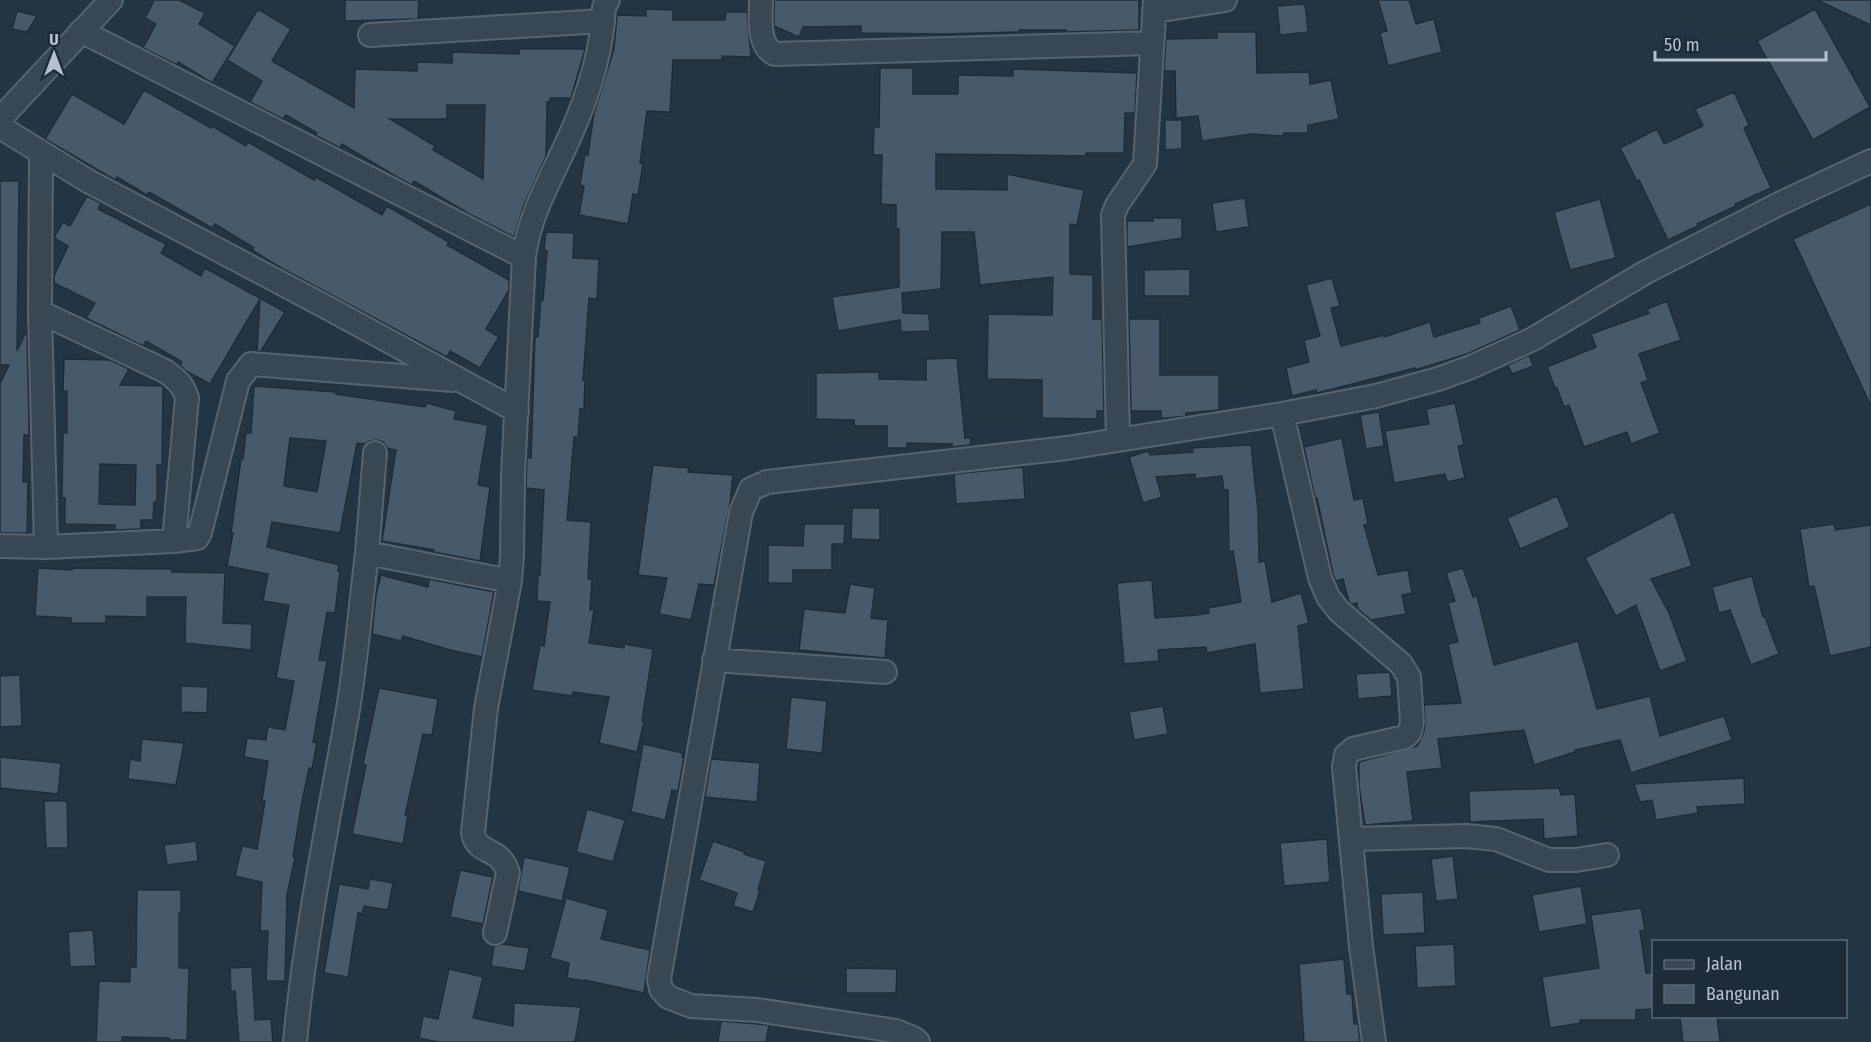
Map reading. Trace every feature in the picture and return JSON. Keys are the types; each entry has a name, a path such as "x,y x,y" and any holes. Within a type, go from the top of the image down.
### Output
{"street":[{"path":"111,0 2,117 40,153 88,181 517,411"},
{"path":"761,0 763,42 768,51 775,54 1152,43"},
{"path":"1118,439 1113,214 1145,164 1155,5 1225,0"},
{"path":"370,35 606,11 592,78 572,133 535,214 526,241 524,257 510,581 486,708 473,833 474,841 480,847 500,857 508,873 495,933"},
{"path":"81,31 524,257"},
{"path":"40,153 40,312 46,547"},
{"path":"918,1042 896,1031 758,1010 691,1006 668,997 661,989 659,979 714,660 741,512 751,489 760,484 1057,449 1282,414 1376,396 1438,379 1533,339 1646,272 1871,161"},
{"path":"40,312 165,371 184,387 187,398 174,541"},
{"path":"0,546 46,547 197,538 238,381 251,364 460,381"},
{"path":"1282,414 1320,578 1328,597 1339,611 1401,664 1409,677 1412,722 1410,732 1405,737 1353,749 1346,755 1344,786 1374,1042"},
{"path":"296,1042 308,936 346,719 366,553 375,453"},
{"path":"366,553 510,581"},
{"path":"714,660 885,672"},
{"path":"1352,839 1466,836 1496,839 1549,860 1576,860 1607,855"}],"building":[{"path":"154,0 179,0 205,13 199,24 235,46 212,83 178,62 177,65 143,48 156,24 145,18"},
{"path":"345,0 419,0 418,19 345,21"},
{"path":"774,0 1139,0 1139,30 1066,32 1066,30 1019,30 1019,32 944,34 861,33 861,26 803,27 799,37 774,26"},
{"path":"1378,0 1409,0 1416,24 1434,19 1442,52 1388,66 1380,33 1387,31"},
{"path":"1817,0 1871,0 1871,25"},
{"path":"1305,4 1308,32 1280,35 1277,6"},
{"path":"258,9 291,29 272,61 354,108 355,69 417,71 417,62 452,63 452,52 519,54 519,49 585,49 571,98 550,98 550,102 547,102 546,156 524,205 514,237 471,215 414,181 412,185 397,177 342,144 340,148 315,135 317,133 286,115 283,119 250,102 262,81 227,60","holes":["447,105 485,105 483,179 433,150 435,146 390,119 447,119"]},
{"path":"646,9 673,10 673,20 725,20 726,12 747,12 751,57 722,56 722,60 673,60 670,112 647,111 638,195 633,194 628,224 579,215 584,186 580,185 585,154 588,155 594,113 614,49 617,15 646,16"},
{"path":"1815,9 1870,107 1813,140 1757,41"},
{"path":"17,11 37,16 27,32 12,29"},
{"path":"1217,32 1256,32 1257,73 1309,72 1310,84 1331,80 1339,119 1308,125 1308,133 1284,133 1283,136 1251,134 1202,141 1198,116 1176,118 1175,71 1164,71 1166,39 1217,38"},
{"path":"880,68 913,68 913,94 958,94 958,75 1013,76 1013,69 1137,73 1135,113 1125,113 1124,153 1086,153 1086,156 936,154 936,189 1007,190 1007,174 1084,190 1077,225 1070,224 1070,274 1093,275 1093,319 1102,319 1104,411 1097,411 1097,419 1042,418 1042,380 987,379 988,314 1052,315 1053,277 980,285 974,232 942,232 941,289 902,293 903,313 929,314 930,331 901,332 900,320 838,331 832,297 899,287 899,229 896,229 896,205 881,204 882,155 873,155 874,127 879,127"},
{"path":"144,90 246,146 248,142 314,180 316,177 382,215 387,206 449,242 447,245 509,280 509,290 486,329 499,337 480,368 450,351 447,357 283,269 215,224 212,228 149,192 147,195 117,177 115,180 45,139 72,94 124,124"},
{"path":"1734,92 1749,125 1744,128 1771,188 1735,204 1736,206 1668,240 1639,180 1637,181 1620,148 1657,129 1664,144 1703,126 1695,109"},
{"path":"1165,120 1182,120 1182,149 1165,150"},
{"path":"0,181 19,181 17,351 27,330 29,435 24,435 23,482 28,482 27,533 0,533 0,384 9,365 0,365"},
{"path":"87,196 101,203 98,209 166,244 161,253 201,276 205,268 285,312 261,351 257,351 260,299 210,384 186,371 180,365 182,362 146,341 143,346 86,318 95,303 54,283 54,276 68,246 54,238 63,222 70,226"},
{"path":"1245,198 1249,227 1216,232 1212,203"},
{"path":"1600,199 1616,258 1570,270 1554,212"},
{"path":"1871,204 1871,406 1793,239"},
{"path":"1153,218 1182,218 1182,238 1127,247 1127,221 1153,221"},
{"path":"546,232 574,233 573,258 599,259 597,299 589,298 583,380 585,380 584,409 580,409 578,437 574,437 567,520 591,522 588,579 592,579 590,610 594,610 589,643 624,648 624,644 653,649 642,721 644,722 637,752 599,743 609,697 573,692 572,696 532,690 540,645 544,646 550,602 537,601 544,490 526,488 527,458 531,458 535,337 538,337 541,298 543,300 547,251 544,250"},
{"path":"1190,269 1190,296 1144,296 1144,270"},
{"path":"1332,278 1340,306 1331,308 1341,346 1384,335 1384,337 1430,322 1434,337 1480,323 1479,318 1511,306 1520,330 1467,354 1415,370 1415,368 1317,393 1316,390 1292,396 1286,368 1309,362 1304,340 1320,336 1306,285"},
{"path":"1667,301 1681,340 1639,354 1648,380 1641,383 1660,433 1631,444 1627,432 1584,447 1569,405 1564,407 1547,367 1596,347 1591,334 1649,313 1647,309"},
{"path":"1129,319 1160,319 1160,375 1219,375 1219,410 1186,413 1186,416 1169,418 1161,418 1161,411 1131,411"},
{"path":"1529,355 1533,366 1512,374 1508,365"},
{"path":"957,358 965,438 971,438 970,445 952,447 952,444 907,443 907,448 887,448 887,426 854,426 854,420 816,419 816,373 879,372 879,379 926,380 926,359"},
{"path":"64,359 110,360 129,369 120,385 163,386 162,465 157,465 157,502 154,502 153,520 141,520 141,529 115,530 115,525 65,524 65,498 62,498 63,433 67,433 67,391 63,391","holes":["100,464 136,465 135,505 99,504"]},
{"path":"254,386 336,392 336,394 425,407 427,403 456,411 454,419 488,425 478,485 490,487 480,561 382,541 396,450 387,448 383,442 377,440 365,444 357,443 340,533 272,522 267,547 339,565 338,571 340,571 335,613 327,612 319,660 327,661 313,742 317,743 301,807 293,857 295,858 287,894 285,981 266,981 268,931 260,931 262,882 235,876 242,846 257,849 265,801 262,801 268,761 244,757 247,738 266,740 268,727 285,730 294,681 276,678 289,605 263,601 268,574 227,566 241,459 243,459 246,433 251,433","holes":["290,438 326,441 317,492 284,486"]},
{"path":"1455,403 1464,445 1458,446 1465,478 1447,482 1445,474 1394,483 1385,431 1429,424 1426,409"},
{"path":"1379,412 1384,446 1366,449 1360,415"},
{"path":"1342,438 1354,500 1363,498 1368,524 1364,525 1378,575 1408,570 1412,593 1402,595 1406,614 1371,620 1358,609 1357,603 1349,602 1343,579 1336,581 1333,574 1304,447"},
{"path":"1251,445 1258,511 1259,562 1265,561 1272,602 1301,593 1309,623 1298,626 1304,689 1260,693 1255,644 1207,653 1206,647 1158,650 1159,661 1124,664 1117,583 1152,580 1155,618 1209,613 1208,608 1241,602 1233,551 1229,552 1228,490 1224,490 1222,476 1195,479 1195,474 1156,477 1162,497 1143,503 1129,457 1148,451 1150,455 1193,452 1192,448"},
{"path":"653,465 689,468 688,472 733,475 730,503 714,585 699,584 691,620 659,614 667,578 638,575"},
{"path":"1023,467 1025,499 956,504 954,474"},
{"path":"1557,496 1570,527 1520,549 1507,518"},
{"path":"852,508 880,508 880,540 851,539"},
{"path":"1674,511 1692,566 1651,579 1669,613 1687,661 1660,671 1636,605 1616,616 1585,558"},
{"path":"804,524 845,524 844,544 832,544 832,570 793,570 793,583 768,583 768,545 803,546"},
{"path":"1834,524 1835,530 1871,525 1871,647 1830,656 1814,586 1809,587 1800,529"},
{"path":"38,568 172,569 172,572 225,573 223,623 252,624 251,650 185,643 186,597 147,597 147,617 106,616 106,623 71,623 71,618 35,616"},
{"path":"1463,568 1473,597 1477,596 1494,665 1578,641 1597,709 1650,696 1660,736 1724,716 1732,740 1631,773 1620,740 1575,750 1575,752 1534,765 1524,730 1438,739 1442,768 1407,772 1413,821 1365,825 1359,785 1359,762 1417,746 1425,725 1424,705 1461,703 1448,644 1458,642 1448,603 1455,601 1446,573"},
{"path":"381,575 428,587 429,579 494,592 482,657 403,636 401,641 372,634 376,595"},
{"path":"1752,576 1763,617 1765,617 1779,654 1751,665 1730,610 1719,613 1712,587"},
{"path":"850,584 875,588 871,618 888,620 885,658 799,650 804,609 845,613"},
{"path":"1390,672 1392,696 1358,699 1356,674"},
{"path":"20,675 22,726 0,727 0,676"},
{"path":"181,686 208,687 207,713 181,712"},
{"path":"379,688 438,699 432,735 423,734 405,815 408,815 403,844 352,834 366,765 363,764"},
{"path":"791,697 827,701 822,753 786,749"},
{"path":"1163,706 1168,734 1134,740 1129,712"},
{"path":"142,739 184,743 176,785 128,779 130,759 140,761"},
{"path":"643,744 683,753 678,791 672,790 665,820 631,812"},
{"path":"0,757 61,763 58,794 0,788"},
{"path":"711,759 760,763 757,802 705,797"},
{"path":"1744,778 1745,804 1697,807 1698,813 1656,820 1652,800 1640,802 1634,784"},
{"path":"1559,788 1561,795 1575,794 1578,836 1544,839 1543,819 1470,822 1469,791"},
{"path":"44,801 67,801 68,848 46,848"},
{"path":"587,809 625,820 613,862 576,852"},
{"path":"1327,839 1330,882 1284,886 1280,843"},
{"path":"196,841 198,861 167,865 164,845"},
{"path":"713,841 766,861 753,912 733,906 737,893 699,880"},
{"path":"1453,856 1458,899 1436,901 1431,859"},
{"path":"524,857 570,867 562,901 518,891"},
{"path":"460,870 493,877 483,924 450,917"},
{"path":"370,879 393,883 388,910 364,906 362,914 358,913 348,977 324,973 339,884 368,889"},
{"path":"1581,886 1587,924 1539,932 1532,895"},
{"path":"137,890 181,890 179,968 189,968 187,1040 122,1037 122,1042 96,1042 99,981 130,982 130,967 136,967"},
{"path":"1423,892 1425,933 1383,935 1381,894"},
{"path":"566,898 608,910 601,939 650,950 644,993 567,978 569,963 550,958"},
{"path":"1641,908 1645,930 1640,931 1646,973 1652,973 1652,1009 1636,1010 1636,1020 1580,1020 1581,1023 1550,1028 1542,977 1599,968 1591,915"},
{"path":"93,930 96,966 70,967 68,932"},
{"path":"502,944 529,948 525,971 491,966 494,946"},
{"path":"1454,944 1456,986 1417,988 1415,946"},
{"path":"1344,959 1347,994 1352,994 1354,1024 1358,1024 1360,1042 1304,1042 1299,964"},
{"path":"252,967 255,1020 271,1019 273,1042 239,1042 235,991 231,992 230,968"},
{"path":"846,968 897,969 896,993 846,993"},
{"path":"449,969 483,977 473,1018 513,1026 514,1003 581,1007 575,1042 438,1042 419,1038 423,1016 438,1019"},
{"path":"1680,1018 1717,1018 1720,1042 1683,1042"},
{"path":"721,1021 769,1025 766,1042 718,1042"}]}
